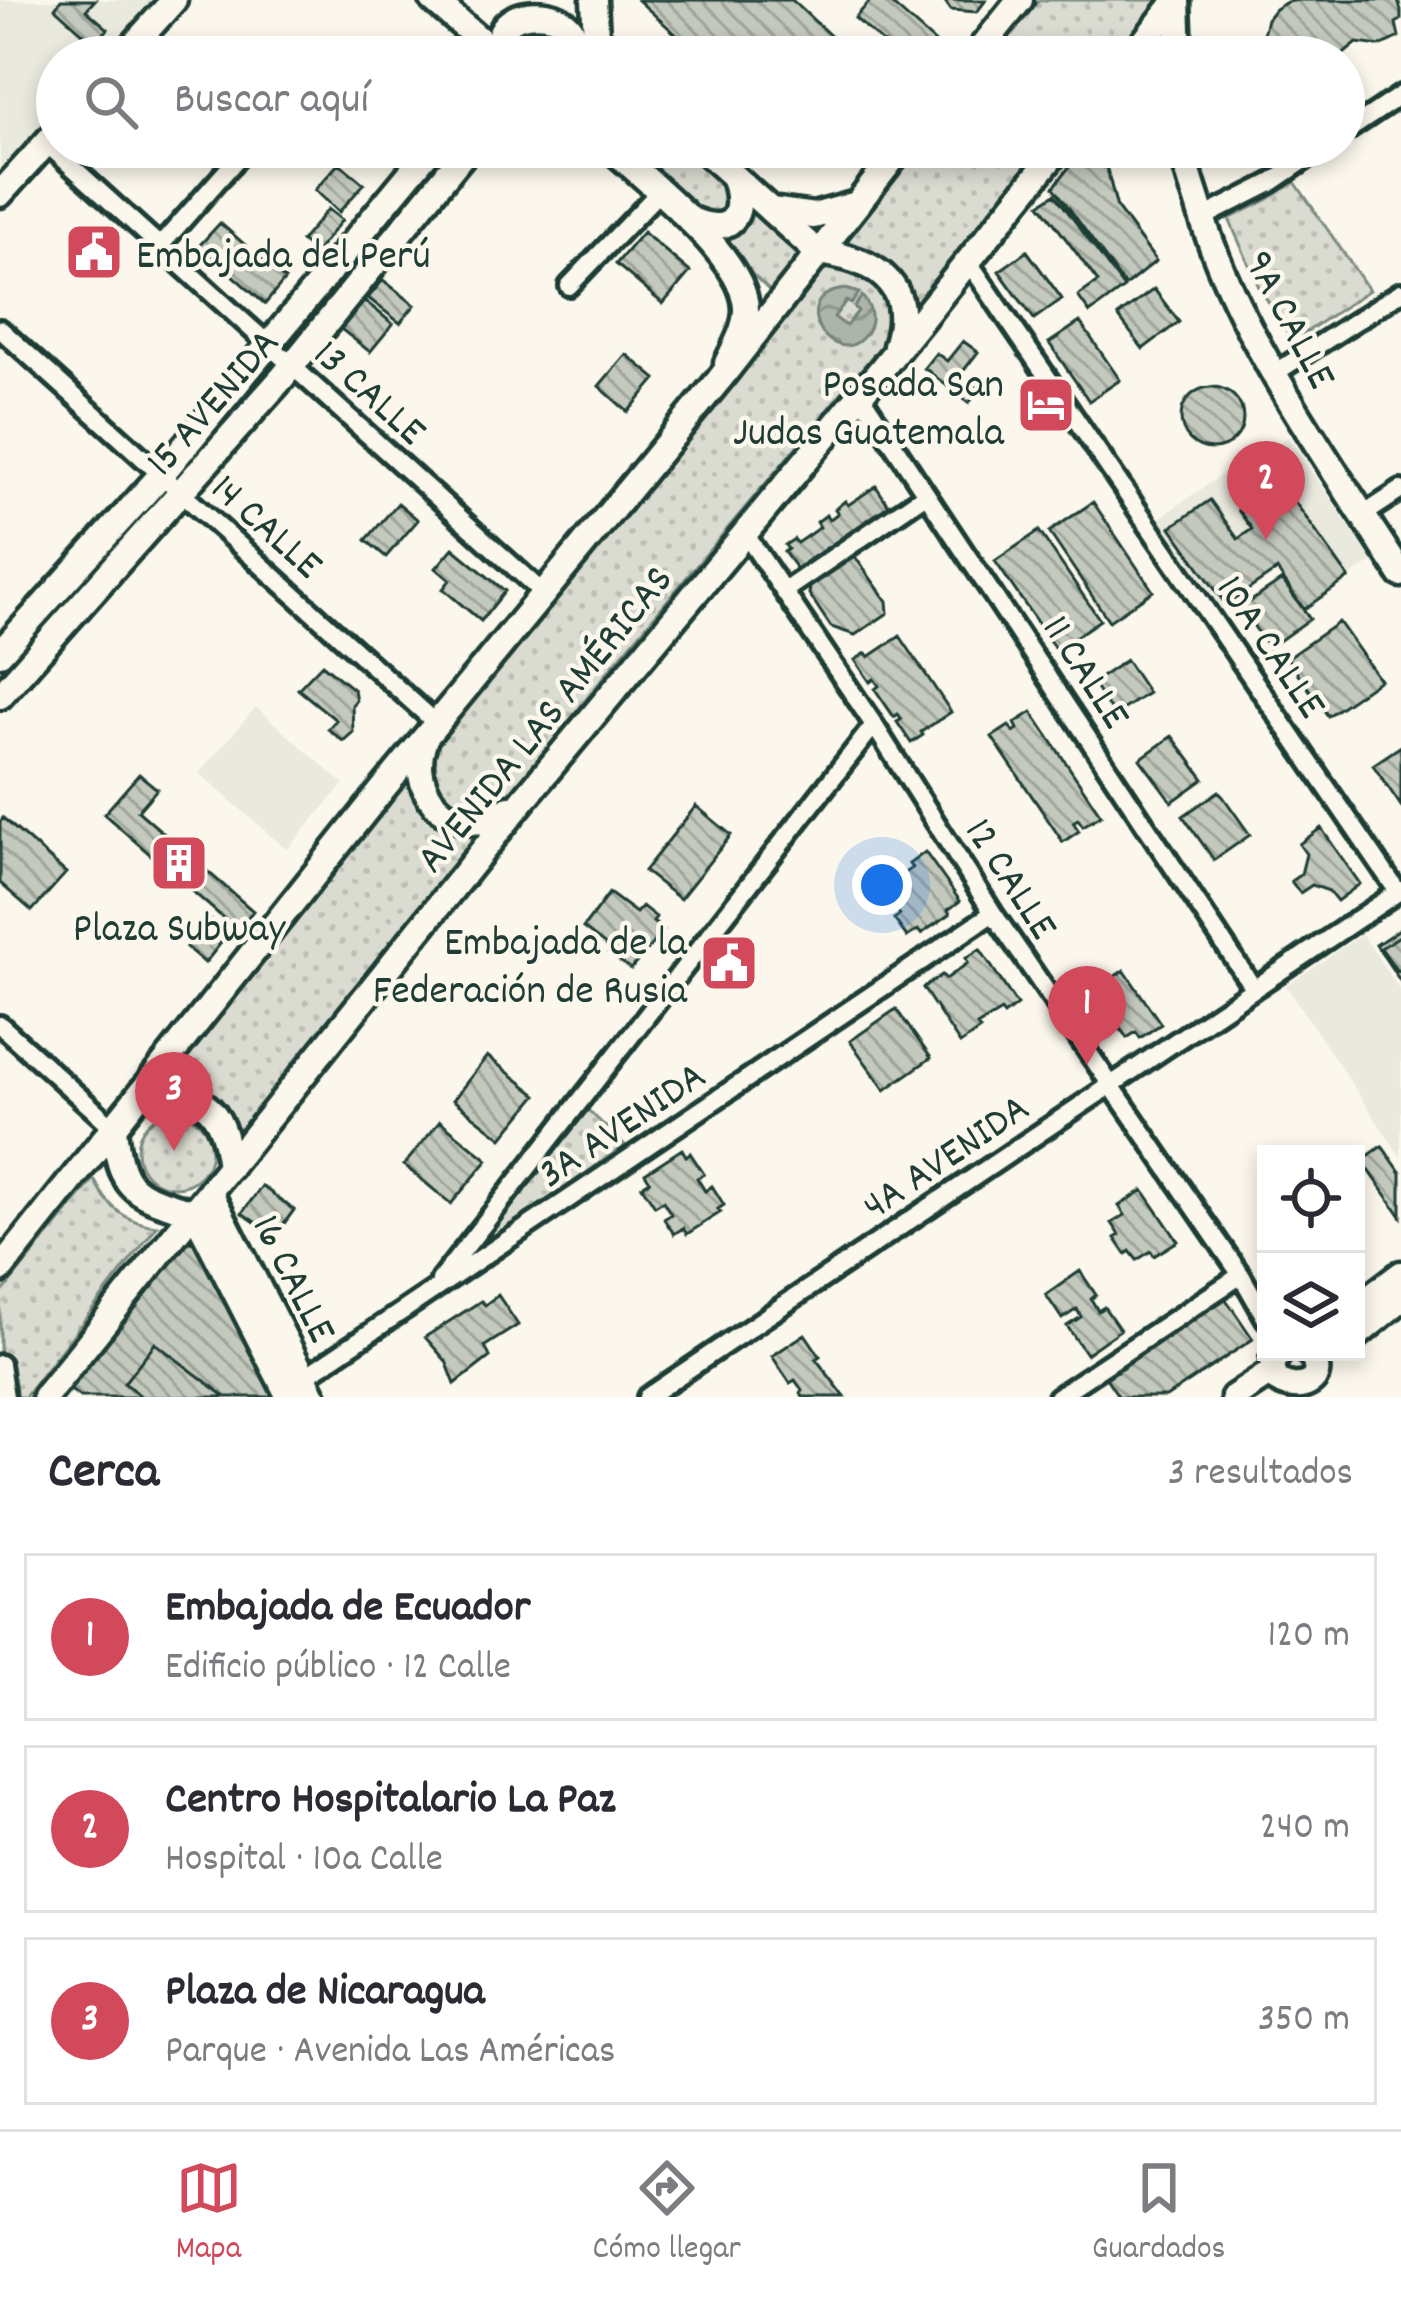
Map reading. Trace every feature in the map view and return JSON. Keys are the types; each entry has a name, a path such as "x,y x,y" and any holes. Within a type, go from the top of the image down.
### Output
{"main road":[{"path":"142,36 175,0"},
{"path":"433,0 475,36"},
{"path":"572,36 590,0"},
{"path":"590,0 596,36"},
{"path":"991,36 1020,0"},
{"path":"1149,36 1177,0"},
{"path":"1177,0 1178,36"},
{"path":"500,36 504,21 514,10 544,2 561,10 572,36"},
{"path":"0,194 36,154"},
{"name":"15 AVENIDA","path":"0,653 161,475 415,168"},
{"name":"15 AVENIDA","path":"0,697 292,365 452,168"},
{"path":"633,168 687,218 730,266 744,290 746,314 719,380"},
{"path":"724,168 817,252 851,257 885,277 902,316 894,353"},
{"name":"AVENIDA LAS AMÉRICAS","path":"0,1270 885,168"},
{"name":"AVENIDA LAS AMÉRICAS","path":"46,1397 524,799 1043,168"},
{"name":"9A CALLE","path":"1189,168 1202,218 1242,313 1401,574"},
{"path":"687,218 716,228 728,224 740,202 733,176"},
{"path":"771,210 814,216 856,205"},
{"path":"432,729 419,755 418,775 439,810 451,818 479,823 524,799"},
{"path":"140,1096 169,1094 203,1104 222,1126 230,1167"},
{"path":"114,1128 122,1173 132,1188 146,1198 202,1203"},
{"name":"16 CALLE","path":"202,1203 298,1390"},
{"path":"1365,1301 1401,1274"},
{"path":"1365,1329 1401,1299"},
{"path":"1234,1397 1300,1374"}],"street":[{"path":"1365,119 1401,95"},
{"name":"13 CALLE","path":"82,168 160,247 544,594"},
{"path":"160,247 229,168"},
{"path":"1202,218 1293,168"},
{"path":"569,286 659,192"},
{"name":"10A CALLE","path":"968,261 1400,891"},
{"path":"1275,373 1401,292"},
{"name":"14 CALLE","path":"0,329 432,729"},
{"name":"11 CALLE","path":"860,394 1254,989"},
{"path":"1364,515 1401,490"},
{"path":"784,591 926,494"},
{"name":"12 CALLE","path":"744,532 1257,1303"},
{"path":"428,1295 874,725"},
{"name":"4A AVENIDA","path":"647,1397 1400,891"},
{"name":"3A AVENIDA","path":"298,1390 428,1295 994,913"},
{"path":"0,1025 114,1128"},
{"path":"1057,1397 1241,1275"},
{"path":"0,1364 5,1397"}],"shaded area":[{"path":"0,0 152,0 120,36 36,36 36,131 0,171"},
{"path":"1039,0 1159,0 1130,36 1010,36"},
{"path":"643,168 713,168 728,182 727,215 704,220"},
{"path":"903,168 1024,168 910,310 886,267 868,254 841,246"},
{"path":"1295,182 1369,290 1293,341 1259,287 1229,219"},
{"path":"751,202 810,252 776,297 714,237"},
{"path":"827,263 857,271 877,284 888,306 889,336 614,664 498,811 478,817 442,806 424,761"},
{"path":"1288,437 1373,561 1304,609 1276,570 1222,608 1158,519 1263,446"},
{"path":"256,707 344,784 287,850 199,773"},
{"path":"411,775 423,795 486,825 236,1144 193,1088 168,1083"},
{"path":"1362,934 1401,992 1401,1157 1286,986"},
{"path":"588,1110 625,1145 466,1260"},
{"path":"174,1113 200,1124 211,1150 200,1176 174,1187 148,1176 137,1150 148,1124"},
{"path":"94,1179 119,1212 157,1226 25,1397 0,1397 0,1295"}],"water":[{"path":"846,289 859,293 834,317 846,326 862,296 871,318 867,332 855,344 842,346 820,330 816,317 817,305 827,294"}],"building":[{"path":"61,0 95,0 86,10 108,29 102,36 86,36 55,8"},
{"path":"638,0 792,0 831,36 678,36"},
{"path":"871,0 887,0 928,36 875,36 855,18"},
{"path":"944,0 986,0 977,12 951,10"},
{"path":"1398,0 1399,37 1380,46 1365,44 1365,36 1261,36 1267,19 1287,2"},
{"path":"335,168 345,168 364,184 339,212 315,190"},
{"path":"1068,168 1107,168 1117,208 1156,261 1125,286 1054,187"},
{"path":"1055,194 1124,288 1090,313 1078,296 1098,282 1040,204"},
{"path":"328,209 342,220 315,253 301,241"},
{"path":"220,223 285,280 265,304 199,246"},
{"name":"Embajada del Perú","path":"99,230 115,244 90,274 73,260"},
{"path":"643,232 690,272 663,304 616,264"},
{"path":"1027,251 1062,299 1034,319 999,271"},
{"path":"383,280 415,305 400,323 368,298"},
{"path":"1154,289 1179,322 1143,349 1118,316"},
{"path":"365,301 393,324 370,352 341,329"},
{"path":"1080,322 1120,380 1089,401 1049,343"},
{"path":"963,341 978,352 961,374 980,389 969,403 924,368 936,353 947,361"},
{"path":"626,354 656,379 628,412 599,386"},
{"path":"1212,387 1234,396 1243,418 1234,440 1212,449 1190,440 1181,418 1190,396"},
{"path":"1280,481 1349,578 1304,609 1277,570 1226,605 1171,527 1210,500 1238,539 1252,529 1238,510"},
{"path":"876,486 893,512 801,575 784,552 785,545 794,539 797,543 820,527 817,522 826,515 829,520 838,513 835,509 845,501 848,505"},
{"path":"1093,502 1153,591 1109,621 1049,532"},
{"path":"398,503 418,520 386,557 366,540"},
{"path":"1039,531 1100,620 1056,650 995,561"},
{"path":"453,548 505,591 481,621 443,589 450,580 436,568"},
{"path":"844,555 856,558 887,601 888,613 855,635 831,627 809,594 812,574"},
{"path":"1282,580 1310,619 1269,648 1241,608"},
{"path":"1339,622 1380,680 1328,716 1287,658"},
{"path":"900,636 951,712 911,743 897,722 902,719 898,714 894,717 875,689 879,686 874,679 870,682 855,660 866,653 869,657"},
{"path":"1126,660 1148,693 1114,715 1092,683"},
{"path":"322,664 354,690 353,732 343,741 328,729 336,720 298,689"},
{"path":"1032,712 1101,815 1083,826 1078,819 1073,822 1079,831 1063,842 992,737 1009,726 1014,732 1018,729 1015,723"},
{"path":"1172,736 1204,779 1172,802 1140,759"},
{"path":"1401,746 1401,806 1373,765"},
{"name":"Plaza Subway","path":"139,774 157,789 138,811 253,911 237,930 104,814"},
{"path":"1219,791 1250,835 1214,860 1183,816"},
{"path":"696,806 731,835 680,899 644,871"},
{"path":"3,818 66,873 32,911 0,883"},
{"path":"1321,828 1360,884 1337,901 1329,891 1312,885 1300,893 1291,881 1301,874 1306,854 1299,844"},
{"path":"925,852 960,901 921,934 918,930 907,937 894,919 900,915 879,885 912,868 909,864"},
{"path":"609,893 636,913 642,906 664,930 631,969 583,928"},
{"path":"209,918 228,934 205,963 186,947"},
{"path":"1401,928 1401,982 1376,945"},
{"path":"1401,935 1401,968 1397,971 1381,948"},
{"path":"980,949 1017,1005 977,1026 980,1030 960,1044 923,988 942,975 946,979"},
{"path":"1124,970 1161,1024 1140,1038 1136,1032 1127,1038 1120,1028 1113,1033 1086,996"},
{"path":"896,1009 931,1058 885,1090 850,1041"},
{"path":"487,1056 537,1095 502,1138 453,1100"},
{"path":"440,1121 488,1160 451,1204 404,1165"},
{"path":"1382,1146 1401,1173 1401,1216 1365,1164 1365,1158"},
{"path":"682,1149 704,1174 697,1178 705,1191 712,1186 724,1205 718,1209 721,1212 687,1234 683,1228 674,1234 664,1219 671,1214 663,1201 655,1206 642,1186 650,1181 645,1173"},
{"path":"262,1186 294,1210 275,1236 242,1213"},
{"path":"1143,1190 1178,1241 1137,1260 1115,1238 1120,1235 1112,1223 1125,1215 1119,1206"},
{"path":"188,1242 200,1245 276,1397 80,1397 68,1388"},
{"path":"1080,1271 1096,1295 1091,1299 1098,1311 1104,1307 1120,1330 1086,1354 1067,1326 1081,1317 1077,1309 1062,1319 1046,1295"},
{"path":"498,1295 518,1325 485,1346 490,1357 455,1384 446,1361 425,1337"},
{"path":"1223,1295 1253,1339 1166,1397 1119,1397 1104,1375"},
{"path":"805,1334 820,1356 816,1359 845,1397 803,1397 795,1380 790,1383 772,1356"},
{"path":"155,1343 226,1397 142,1397 124,1383"}],"place":[{"name":"Embajada del Perú","path":"94,252"},
{"name":"Posada San Judas Guatemala","path":"1046,405"},
{"name":"Centro Hospitalario La Paz","path":"1266,540"},
{"name":"Plaza Subway","path":"179,863"},
{"name":"Embajada de la Federación de Rusia","path":"729,963"},
{"name":"Embajada de Ecuador","path":"1087,1065"},
{"name":"Plaza de Nicaragua","path":"174,1151"}]}
